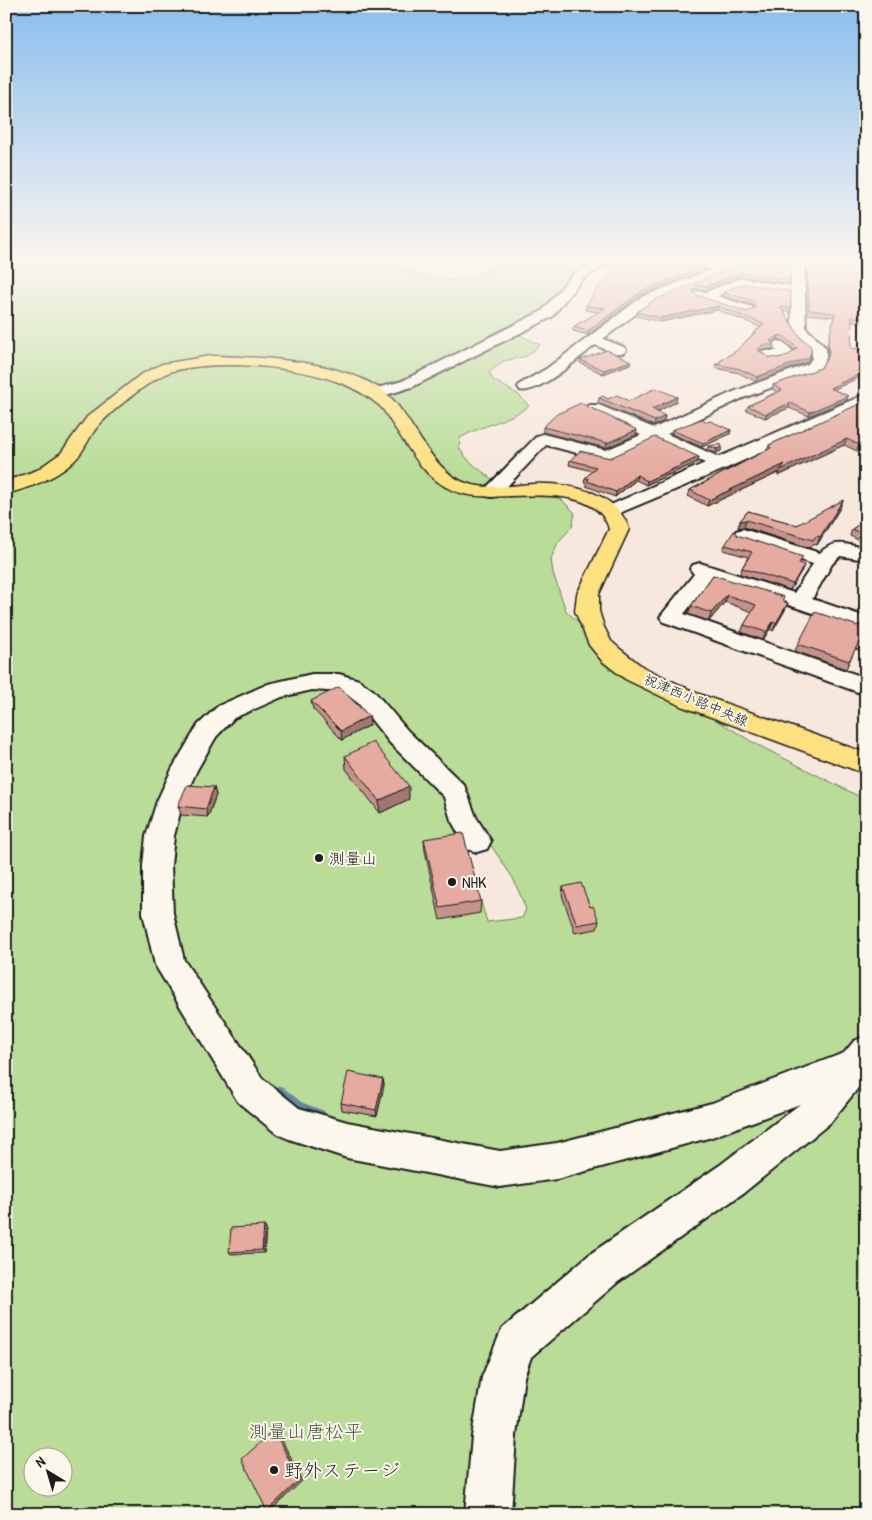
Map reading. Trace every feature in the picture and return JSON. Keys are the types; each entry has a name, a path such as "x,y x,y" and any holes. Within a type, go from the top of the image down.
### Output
{"main road":[{"path":"6,488 44,474 68,457 92,421 122,395 156,372 182,364 235,361 304,367 345,379 376,393 387,404 437,474 449,483 464,489 492,492 564,490 601,504 610,512"},
{"name":"祝津西小路中央線","path":"610,512 618,523 619,529 588,594 587,612 601,645 611,655 634,673 690,700 866,764"}],"street":[{"path":"376,393 408,384 511,331"},
{"path":"525,387 551,372 606,331"},
{"path":"492,492 543,439 608,456 738,395 814,367 819,358 819,348 801,331"},
{"path":"594,340 619,350"},
{"path":"766,354 776,357 782,348 819,358"},
{"path":"610,512 866,398"},
{"path":"847,406 866,414"},
{"path":"594,408 720,464"},
{"path":"743,535 824,560"},
{"path":"800,601 824,560 835,549 866,554"},
{"path":"866,624 703,570 671,617 866,686"},
{"path":"477,842 464,820 455,792 399,737 366,698 351,686 339,682 312,682 276,690 226,712 207,731 185,769 170,801 160,836 157,865 158,913 170,965 250,1090 289,1122 347,1140 500,1169 557,1161 712,1120 860,1059"},
{"path":"488,1514 494,1436 503,1377 516,1343 604,1268 733,1178 818,1111 860,1059"}],"green space":[{"name":"測量山唐松平","path":"6,331 518,331 516,333 540,345 527,356 504,361 489,372 493,380 519,395 529,406 512,416 460,438 459,448 469,461 494,481 540,490 562,500 575,513 572,527 558,542 551,559 553,573 566,611 606,646 657,684 754,743 866,800 866,1514 6,1514","holes":["488,841 513,878 526,909 522,918 487,922 464,844"]}],"building":[{"path":"757,331 796,331 803,341 806,341 811,347 811,353 808,358 757,377 740,369 716,364 736,351","holes":["780,335 797,348 789,355 778,358 768,357 758,350 762,345 774,345 770,341"]},
{"path":"831,331 852,331 851,348 866,350 866,371 830,388 848,396 810,412 790,403 766,414 748,406 782,390 773,385 821,368 829,355 828,342"},
{"path":"607,350 631,361 604,370 580,360"},
{"path":"656,388 677,397 652,409 665,416 655,421 599,398 603,396 608,399 617,395 629,401"},
{"path":"866,401 866,441 859,445 847,439 780,470 785,464 709,500 690,490 771,448 769,445"},
{"path":"581,403 637,430 607,443 543,427 557,414"},
{"path":"702,419 731,430 703,443 672,430"},
{"path":"655,437 699,457 647,481 637,475 616,492 587,481 589,479 585,478 596,467 570,460 580,451 610,458"},
{"path":"721,444 722,447 717,449 708,446"},
{"path":"843,500 820,537 816,536 813,540 746,520 740,521 748,511 797,525"},
{"path":"866,520 866,536 852,529"},
{"path":"734,531 737,535 803,557 799,563 804,565 793,584 742,568 752,552 725,545"},
{"path":"713,575 784,597 782,601 788,603 776,623 773,622 766,632 744,625 756,605 727,595 711,613 691,606"},
{"path":"815,612 858,626 859,624 863,626 866,624 866,645 859,642 849,661 798,644"},
{"path":"339,687 369,716 341,731 311,701"},
{"path":"373,742 409,786 379,801 345,756"},
{"path":"187,785 214,787 206,809 178,806"},
{"name":"NHK","path":"463,833 481,901 440,908 424,839"},
{"path":"581,883 590,907 593,906 599,921 577,925 563,887"},
{"path":"348,1072 383,1079 376,1110 341,1103"},
{"path":"264,1226 262,1250 229,1252 231,1228"},
{"name":"野外ステージ","path":"274,1430 299,1480 267,1511 242,1459"}],"waterway":[{"path":"279,1090 300,1106 321,1114"}],"place":[{"name":"測量山","path":"319,858"},
{"name":"NHK","path":"452,882"},
{"name":"野外ステージ","path":"274,1470"}]}
